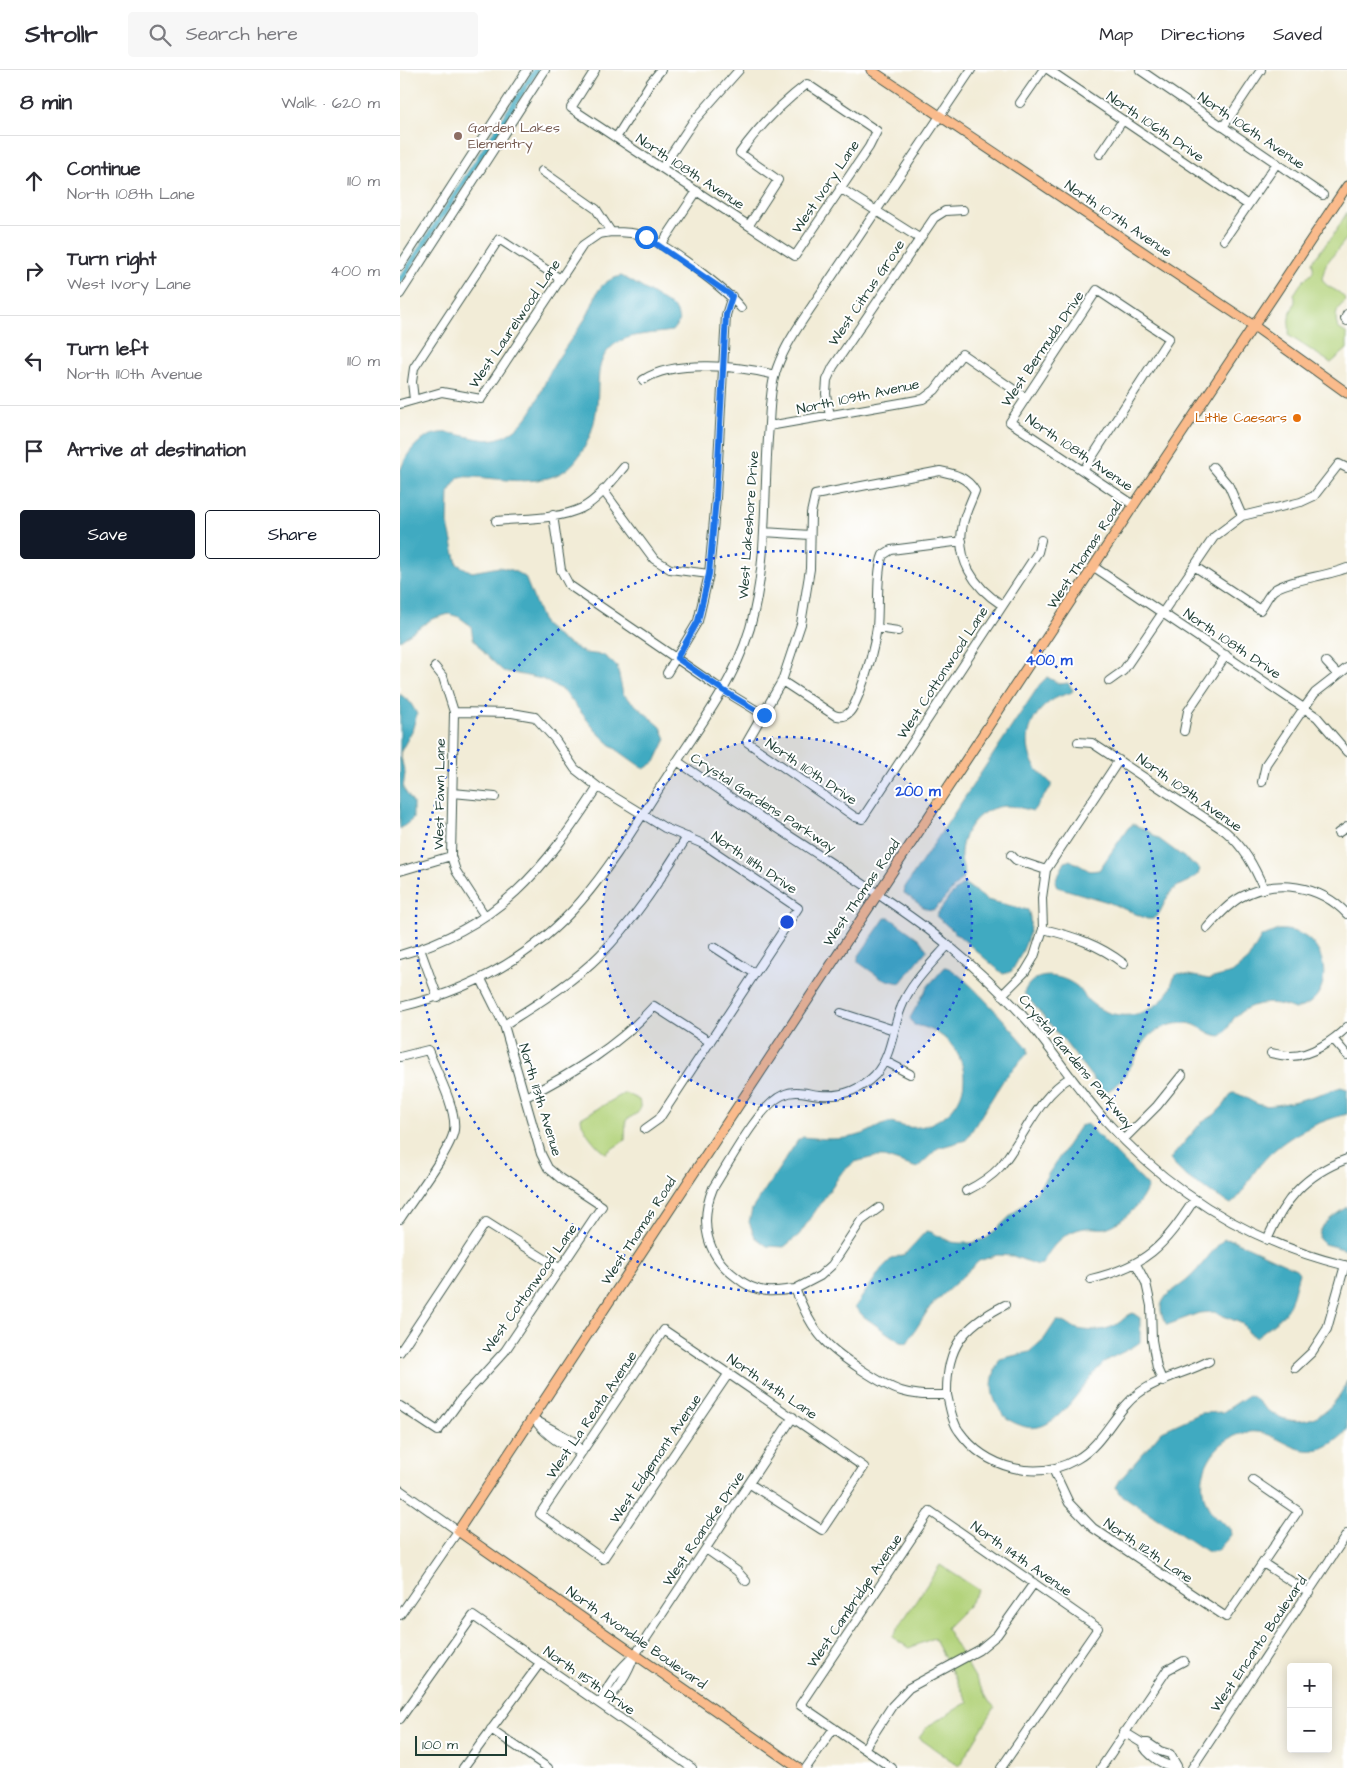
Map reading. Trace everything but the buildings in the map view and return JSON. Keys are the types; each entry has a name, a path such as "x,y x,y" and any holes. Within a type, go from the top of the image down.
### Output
{"main road":[{"name":"North 107th Avenue","path":"871,70 1254,326 1347,393"},
{"name":"West Thomas Road","path":"458,1531 534,1419 673,1203 1134,505 1347,186"},
{"name":"North Avondale Boulevard","path":"458,1531 798,1768"}],"street":[{"path":"400,266 527,70"},
{"path":"400,294 545,70"},
{"name":"North 108th Avenue","path":"595,70 571,108 795,256"},
{"path":"616,138 651,82 661,70"},
{"path":"662,168 692,123 739,70"},
{"name":"West Lakeshore Drive","path":"400,1007 438,998 481,980 529,948 568,914 597,881 724,691 738,662 754,613 764,532 769,426 775,375 788,342 972,70"},
{"path":"1020,103 1043,70"},
{"name":"North 106th Drive","path":"1049,70 1248,205"},
{"name":"North 106th Avenue","path":"1140,70 1323,195"},
{"path":"1223,127 1261,70"},
{"name":"West Ivory Lane","path":"749,225 778,180 740,153 754,133 783,102 807,84 877,131 869,147 795,256"},
{"path":"1100,154 1123,120"},
{"path":"1224,240 1276,163"},
{"path":"542,171 596,210 611,232 631,233 646,237 660,245 732,296 741,308"},
{"path":"840,188 919,238"},
{"path":"660,245 697,191"},
{"name":"West Citrus Grove","path":"830,416 826,394 827,380 833,367 934,218 945,211 963,210"},
{"name":"West Laurelwood Lane","path":"400,404 442,392 480,399 559,278 583,245 599,234 611,232"},
{"path":"414,400 412,382 414,368 499,239 559,278"},
{"name":"West Bermuda Drive","path":"1010,422 1097,290 1169,338 1083,471"},
{"path":"667,673 698,621 709,574 716,498 726,315 732,296"},
{"name":"North 108th Avenue","path":"962,354 1026,398"},
{"name":"North 109th Avenue","path":"769,426 923,399 935,390 962,354"},
{"path":"643,380 655,372 723,365 775,375"},
{"name":"North 108th Avenue","path":"1010,422 1134,505"},
{"path":"1109,681 1123,671 1214,537 1242,516 1301,502 1314,496 1339,464 1347,468"},
{"path":"496,521 553,515 583,507 603,490 624,467"},
{"path":"1212,467 1229,486 1242,516"},
{"path":"553,515 561,570 569,585 724,691 764,715 782,681 801,624 810,569 812,501 815,496 916,474 940,471 954,474 971,483 975,491 963,522 964,565 985,594 1002,606"},
{"path":"603,490 654,559 670,568 709,574"},
{"path":"764,532 810,535"},
{"name":"West Cottonwood Lane","path":"862,818 1038,552 1041,540"},
{"path":"782,681 834,715 844,717 851,711 858,697 872,656 877,628 881,560 883,555 891,550 962,541"},
{"path":"1194,566 1260,610 1272,593 1285,584 1331,575 1347,568"},
{"name":"North 108th Drive","path":"1094,567 1304,708 1323,723 1347,752"},
{"path":"877,628 898,631"},
{"path":"1184,731 1188,711 1226,655"},
{"path":"1326,662 1338,675"},
{"name":"West Fawn Lane","path":"435,667 443,677 454,712 451,856 456,871 485,916"},
{"path":"1262,782 1266,764 1315,693 1347,668"},
{"name":"North 111th Drive","path":"454,712 512,713 535,717 554,738 575,769 598,787 641,815 703,844 798,908 754,973"},
{"name":"North 110th Drive","path":"764,715 749,736 747,742 855,817 862,818"},
{"name":"North 109th Avenue","path":"1078,742 1092,742 1225,830 1238,842 1248,857 1264,889"},
{"path":"1002,995 1025,972 1034,957 1043,929 1042,898 1046,870 1119,760"},
{"name":"Crystal Gardens Parkway","path":"677,761 878,894 948,945 1031,1025 1096,1109 1140,1157 1194,1200 1232,1224 1267,1240 1306,1255 1346,1266"},
{"path":"400,955 454,936 510,899 533,876 571,829 598,787"},
{"path":"453,793 495,797"},
{"path":"1338,833 1347,827"},
{"path":"504,1025 570,981 600,955 636,915 687,837"},
{"path":"1011,855 1016,860 1046,870"},
{"path":"400,871 451,856"},
{"path":"1207,928 1241,897 1279,886 1299,887 1315,892 1329,899 1347,914"},
{"path":"1043,929 1098,947 1124,964"},
{"path":"879,1208 861,1221 832,1265 820,1276 795,1289 766,1291 745,1284 717,1260 708,1242 705,1223 712,1188 765,1108 782,1095 792,1092 843,1095 861,1086 875,1074 885,1061 901,1008 915,984 948,945"},
{"path":"645,1129 659,1119 754,973 714,947"},
{"path":"420,949 438,998"},
{"name":"North 113th Avenue","path":"481,980 504,1025 542,1154 548,1168 602,1206"},
{"path":"526,1096 570,1074 596,1057 636,1026 654,1006 710,1042"},
{"path":"841,1013 894,1030"},
{"path":"1271,1053 1292,1056 1334,1040 1347,1027"},
{"path":"1334,1040 1347,1055"},
{"path":"400,1057 428,1050 453,1116 454,1131 444,1152 400,1219"},
{"path":"885,1061 910,1074"},
{"path":"1124,1139 1157,1106 1182,1075"},
{"path":"966,1191 999,1168 1041,1104 1061,1083 1071,1076"},
{"path":"1267,1240 1287,1200 1315,1174 1347,1160"},
{"path":"1091,1279 1136,1264 1163,1242 1194,1200"},
{"name":"West Cottonwood Lane","path":"400,1406 438,1431 461,1399 505,1352 559,1268 602,1206"},
{"path":"400,1352 486,1222 559,1268"},
{"path":"1136,1264 1146,1282 1151,1306 1152,1340 1157,1368 1163,1382"},
{"path":"1295,1368 1312,1352 1327,1329 1346,1266"},
{"path":"795,1289 806,1316 824,1341 867,1373 900,1391 921,1395 947,1395"},
{"path":"1005,1305 970,1326 950,1360 947,1395 959,1431 984,1455 1002,1465 1024,1471 1053,1470 1079,1458 1094,1444 1126,1403 1142,1391 1209,1361"},
{"name":"North 114th Lane","path":"664,1330 864,1467 822,1530 750,1484"},
{"name":"West La Reata Avenue","path":"540,1514 664,1330"},
{"name":"West Edgemont Avenue","path":"540,1514 603,1559 729,1373"},
{"name":"West Roanoke Drive","path":"601,1704 607,1701 630,1668 635,1654 793,1417"},
{"path":"534,1419 543,1430 555,1439 569,1448 582,1452"},
{"name":"North 112th Lane","path":"1053,1470 1069,1503 1093,1528 1226,1617 1264,1563"},
{"path":"1253,1480 1298,1512 1264,1563 1308,1592"},
{"path":"400,1490 458,1531"},
{"name":"North 114th Avenue","path":"930,1511 1098,1628 1001,1768"},
{"name":"West Cambridge Avenue","path":"834,1728 800,1705 930,1511"},
{"name":"West Thomas Road","path":"400,1615 458,1531"},
{"name":"West Encanto Boulevard","path":"1192,1768 1347,1534"},
{"path":"706,1548 737,1571 746,1581"},
{"path":"864,1749 892,1706 909,1688 980,1650 997,1635 1034,1583"},
{"name":"North 115th Drive","path":"400,1719 473,1616 692,1768"},
{"path":"1101,1768 1167,1670 1184,1661"},
{"path":"463,1768 540,1662"},
{"path":"806,1768 834,1728 892,1768"},
{"path":"492,1729 548,1768"},
{"path":"1124,1732 1142,1743 1148,1743 1166,1766 1178,1767"},
{"path":"1158,1754 1170,1754 1178,1767"}],"green space":[{"path":"1347,212 1347,238 1326,264 1322,278 1326,285 1341,294 1346,301 1338,310 1336,320 1338,328 1347,334 1347,349 1331,363 1288,335 1289,318 1295,301 1294,294 1302,282 1312,274 1312,262 1336,231"},
{"path":"625,1093 639,1100 640,1108 637,1113 626,1120 625,1140 606,1153 590,1137 581,1118"},
{"path":"940,1565 979,1590 968,1606 946,1628 990,1703 995,1707 959,1766 919,1738 928,1726 968,1702 934,1638 909,1648 892,1637"}],"water":[{"path":"621,276 640,286 677,311 679,322 672,331 626,338 611,348 605,355 599,372 597,402 592,429 585,447 568,468 549,478 524,481 459,477 449,491 448,524 457,564 472,572 499,567 512,570 525,577 544,625 562,640 585,653 603,655 617,666 623,694 661,727 666,739 655,762 644,769 613,747 596,731 564,691 542,679 503,671 473,639 471,626 459,617 449,614 432,619 400,640 400,472 407,457 417,444 424,438 432,435 449,433 486,440 502,437 520,425 534,406 551,370 585,319 597,292 605,283"},
{"path":"1047,677 1060,684 1068,683 1073,690 1071,693 1049,702 1034,719 1030,729 1028,740 1033,763 1051,783 1051,787 1033,811 1010,806 997,807 975,820 962,843 961,858 965,875 938,906 933,910 926,909 904,893 905,887 1040,684"},
{"path":"400,694 410,702 417,714 412,731 400,753"},
{"path":"400,753 405,774 403,788 413,803 413,819 400,829"},
{"path":"1133,824 1148,831 1200,869 1193,879 1176,887 1170,893 1160,913 1154,919 1147,919 1108,902 1057,887 1055,881 1065,862 1070,860 1090,871 1099,870 1128,828"},
{"path":"964,883 987,900 1028,910 1030,917 1029,933 1023,950 1011,972 1003,974 936,916 950,896"},
{"path":"885,918 890,918 919,939 927,950 900,983 882,979 858,962 858,957"},
{"path":"1278,930 1296,932 1309,940 1318,951 1323,965 1323,980 1319,993 1309,1003 1294,1009 1271,1003 1255,1005 1235,1017 1221,1036 1185,1023 1167,1026 1155,1032 1146,1040 1127,1073 1106,1092 1101,1089 1024,993 1033,981 1046,976 1053,976 1075,985 1098,1008 1112,1014 1133,1015 1153,1007 1161,1001 1178,973 1209,979 1232,973 1248,960 1261,937"},
{"path":"945,967 961,977 984,999 1028,1048 1028,1053 1004,1079 966,1140 938,1148 917,1168 884,1157 874,1157 855,1162 842,1172 799,1235 784,1247 767,1246 755,1237 749,1222 752,1209 798,1140 803,1137 848,1138 890,1123 911,1127 928,1125 951,1110 960,1097 964,1082 962,1067 956,1052 946,1040 932,1030 914,1025 910,1018 928,986"},
{"path":"1341,1087 1347,1089 1347,1114 1321,1122 1285,1141 1265,1159 1242,1193 1231,1204 1189,1178 1170,1159 1201,1123 1214,1115 1224,1105 1232,1093 1257,1104 1268,1106 1301,1100"},
{"path":"1087,1124 1148,1186 1137,1205 1119,1222 1105,1228 1085,1228 1071,1232 1054,1246 1042,1264 1037,1265 1013,1256 997,1255 979,1261 930,1307 907,1343 900,1342 863,1316 855,1307 882,1268 891,1259 905,1254 926,1231 951,1242 959,1243 972,1243 987,1238 1037,1191 1080,1126"},
{"path":"1347,1207 1347,1250 1324,1244 1319,1239 1321,1229 1328,1220"},
{"path":"1224,1239 1233,1240 1296,1269 1299,1273 1290,1304 1286,1311 1276,1322 1256,1337 1248,1333 1243,1324 1214,1312 1199,1313 1167,1325 1161,1312 1165,1297 1191,1277"},
{"path":"1133,1313 1140,1318 1140,1342 1104,1363 1057,1417 1045,1425 1033,1428 1014,1423 1002,1413 992,1391 993,1378 1000,1359 1029,1352 1044,1339 1056,1321 1078,1329 1100,1330 1116,1325"},
{"path":"1347,1381 1347,1430 1337,1440 1328,1445 1315,1450 1306,1450 1266,1434 1249,1432 1236,1435 1216,1450 1208,1461 1204,1473 1204,1498 1212,1513 1230,1528 1231,1535 1217,1551 1209,1552 1198,1546 1119,1493 1116,1487 1162,1431 1201,1413 1223,1412 1249,1395 1273,1414 1285,1419 1307,1420 1327,1410 1335,1402"}],"waterway":[{"path":"400,281 536,70"}],"place":[{"name":"Garden Lakes Elementry","path":"458,136"},
{"name":"Little Caesars","path":"1297,418"}],"route":[{"path":"646,237 732,296 726,315 716,498 709,574 698,621 677,658 714,685 764,715"}]}
